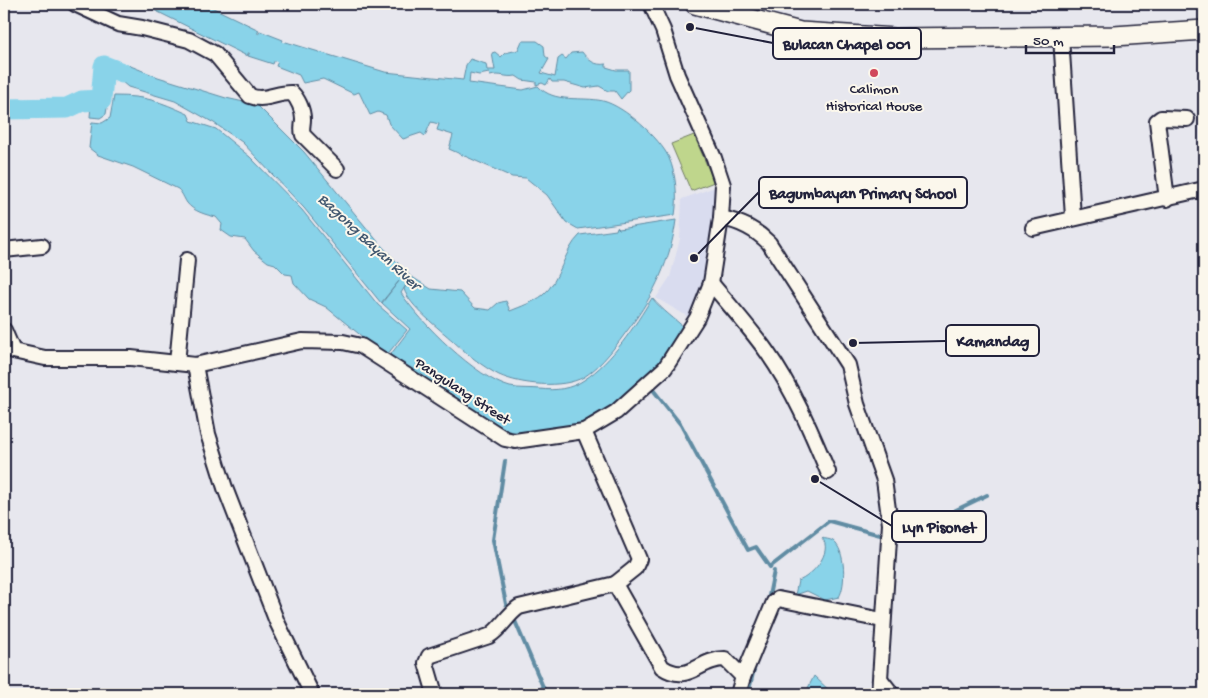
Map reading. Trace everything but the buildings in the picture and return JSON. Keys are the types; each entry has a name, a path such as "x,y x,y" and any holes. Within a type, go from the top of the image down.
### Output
{"main road":[{"path":"695,4 800,32 895,38 1114,36 1204,30"}],"street":[{"path":"75,4 118,24 189,40 215,54 250,96 273,98 292,93 299,103 303,118 301,130 303,135 337,170"},
{"name":"Pangulang Street","path":"4,330 13,351 45,358 131,358 195,365 302,341 344,342 361,346 505,439 516,441 584,431 616,412 665,368 697,318 711,282 721,218 723,185 714,158 677,76 663,30 651,4"},
{"path":"1062,37 1073,218"},
{"path":"1167,199 1157,121 1161,118 1187,119"},
{"path":"1033,228 1167,199 1204,189"},
{"path":"721,218 740,222 760,233 769,242 848,365 857,404 873,444 889,506 889,551 882,620 879,694"},
{"path":"4,250 42,246"},
{"path":"177,363 187,260"},
{"path":"711,282 766,352 782,377 803,415 828,472"},
{"path":"195,365 208,434 225,488 277,622 312,694"},
{"path":"435,694 426,663 429,656 496,632 511,612 518,608 616,584 636,568 639,559 584,431"},
{"path":"616,584 662,667 670,672 681,675 712,659 725,659 742,677"},
{"path":"738,694 742,677 774,602 778,599 882,620"},
{"path":"881,680 892,694"}],"shaded area":[{"path":"718,186 709,277 692,319 656,298 670,277 680,239 682,199"}],"green space":[{"path":"694,135 714,182 691,191 671,144"}],"water":[{"path":"142,4 205,4 259,30 247,56"},
{"path":"260,31 283,40 273,64 248,56"},
{"path":"522,41 537,41 544,46 545,56 549,59 541,73 555,77 558,59 562,56 566,59 571,53 582,52 589,60 595,63 606,64 606,67 616,70 629,70 629,90 621,99 615,91 608,91 599,86 585,88 564,82 552,82 550,79 546,85 542,83 536,85 536,82 522,80 516,76 490,76 489,73 479,75 470,73 469,83 523,90 538,86 552,95 603,101 621,109 650,132 669,158 676,186 675,215 578,229 566,222 547,195 526,178 512,177 449,149 453,135 437,130 439,124 431,122 425,136 421,133 403,139 389,124 386,115 378,112 370,115 359,92 354,94 323,79 303,83 299,75 276,66 286,42 385,72 463,80 466,65 470,59 486,64 487,70 495,70 492,53 495,52 501,57 505,53 518,50"},
{"path":"100,64 118,68 128,65 158,77 226,98 257,105 304,152 379,243 411,277 401,293 421,319 450,348 481,373 496,382 514,388 551,390 563,389 579,383 595,372 614,353 652,298 687,330 663,360 635,389 603,414 562,432 508,439 388,358 410,329 382,303 399,281 381,303 304,208 242,142 214,123 175,101 128,87 109,71 103,77 96,72"},
{"path":"103,89 109,95 106,114 100,118 90,117 92,93"},
{"path":"114,96 152,100 188,114 191,121 216,129 250,157 302,210 378,305 407,330 386,356 326,307 309,299 294,283 292,275 285,274 275,264 268,262 254,251 245,239 231,237 221,230 222,224 216,217 200,212 190,206 178,189 133,167 98,155 89,148 92,122 102,123 110,118"},
{"path":"676,220 666,263 639,315 603,360 591,372 575,381 542,384 518,381 499,375 469,355 426,317 412,303 404,289 412,277 431,289 460,292 475,308 490,310 498,303 506,301 510,311 535,300 549,289 574,242 580,235 616,230 617,227 619,229"},
{"path":"822,538 833,541 840,552 844,577 839,597 825,600 807,591 795,595 798,581 809,575 823,557 825,544"},
{"path":"814,676 833,694 805,694"}],"waterway":[{"name":"Bagong Bayan River","path":"228,30 255,44 309,61"},
{"name":"Bagong Bayan River","path":"4,109 67,108 82,101 101,100 104,66 122,73"},
{"path":"650,386 681,425 748,550 756,547 770,567 829,521 884,536"},
{"path":"505,461 493,540 506,604"},
{"path":"898,538 987,495"},
{"path":"768,601 774,571"},
{"path":"515,621 546,694"},
{"path":"748,694 755,665"}],"place":[{"name":"Bulacan Chapel 001","path":"690,27"},
{"name":"Calimon Historical House","path":"874,73"},
{"name":"Bagumbayan Primary School","path":"694,258"},
{"name":"Kamandag","path":"853,343"},
{"name":"Lyn Pisonet","path":"815,479"}]}
